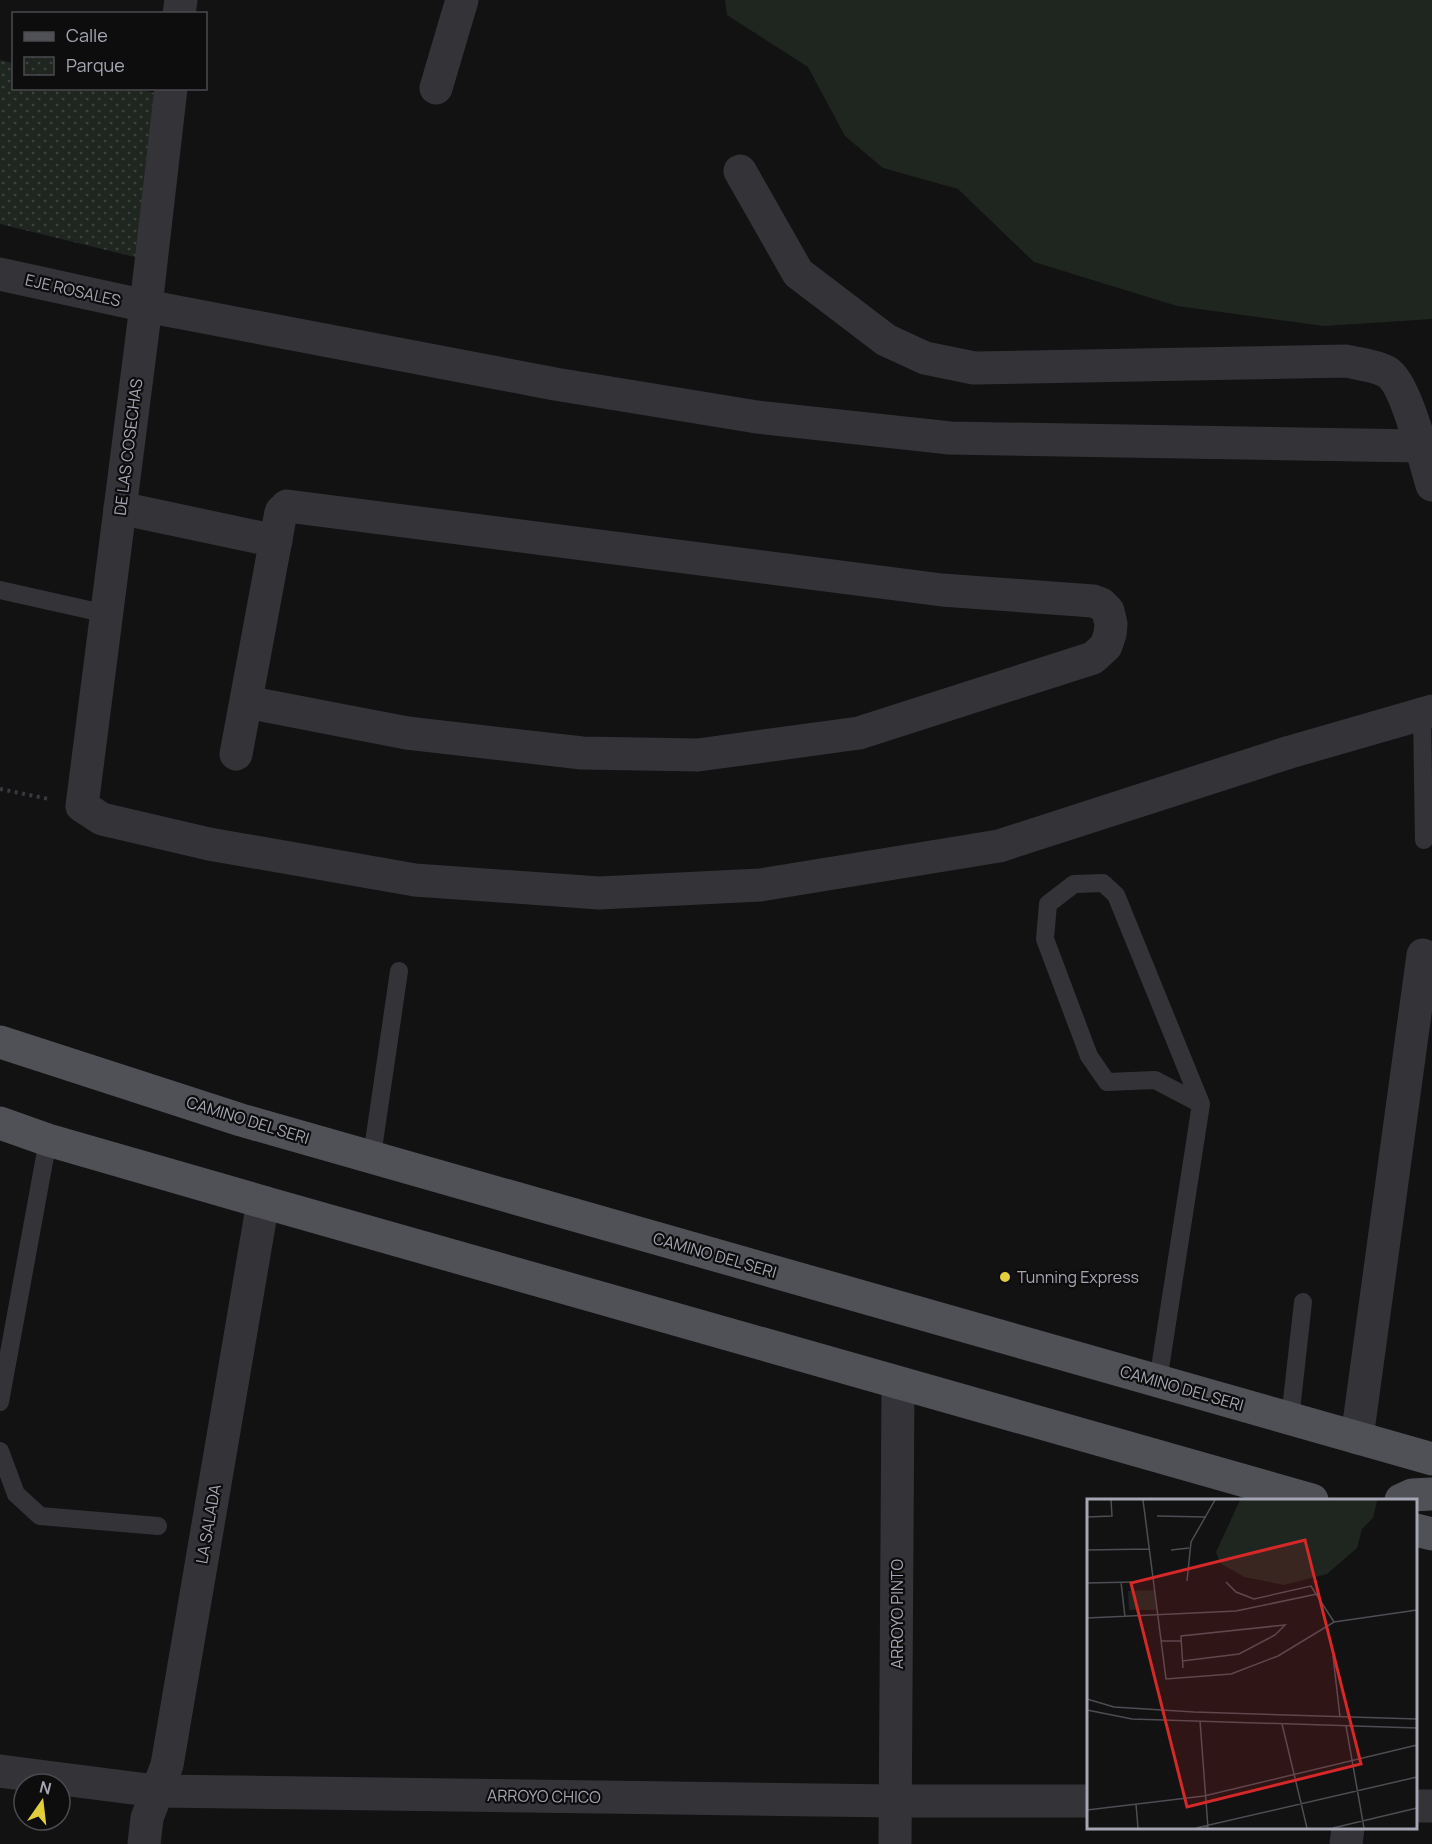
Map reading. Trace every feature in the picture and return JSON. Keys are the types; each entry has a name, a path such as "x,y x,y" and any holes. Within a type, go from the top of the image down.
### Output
{"main road":[{"name":"CAMINO DEL SERI","path":"0,1042 241,1120 1432,1460"},
{"path":"0,1123 48,1140 262,1202 1308,1499"},
{"path":"1403,1499 1412,1495 1432,1494"},
{"path":"1417,1530 1432,1534"}],"street":[{"path":"436,88 462,0"},
{"name":"DE LAS COSECHAS","path":"82,806 146,306 171,90"},
{"path":"740,171 798,273 886,340 925,358 974,368 1346,361 1373,367 1389,373 1401,389 1432,485"},
{"name":"EJE ROSALES","path":"0,274 146,306 555,384 757,417 950,438 1420,446"},
{"path":"236,754 281,512 283,508 290,505 942,590 1092,601 1101,604 1108,611 1111,624 1106,646 1093,658 859,733 698,755 582,753 419,735 246,702"},
{"path":"120,508 276,541"},
{"path":"82,806 102,819 209,844 415,880 599,893 760,885 999,846 1290,752 1427,712"},
{"path":"1357,1438 1423,955"},
{"name":"LA SALADA","path":"144,1844 147,1818 167,1765 262,1202"},
{"name":"ARROYO PINTO","path":"895,1844 898,1383"},
{"name":"ARROYO CHICO","path":"0,1771 156,1791 897,1801 1087,1801"},
{"path":"1346,1844 1348,1829"}],"lane":[{"path":"0,590 107,614"},
{"path":"1424,840 1427,712"},
{"path":"1158,1381 1202,1104 1116,895 1103,883 1074,884 1048,904 1045,939 1089,1056 1107,1082 1155,1080 1202,1104"},
{"path":"372,1156 399,971"},
{"path":"0,1402 48,1140"},
{"path":"1290,1419 1304,1302"},
{"path":"0,1451 16,1494 40,1516 158,1526"}],"path":[{"path":"0,789 82,806"}],"green space":[{"path":"725,0 1432,0 1432,319 1324,326 1177,306 1034,262 958,189 883,168 845,136 808,67 727,15"},
{"path":"0,60 12,63 12,90 142,90 167,96 143,259 0,224"}],"place":[{"name":"Tunning Express","path":"1005,1277"}]}
